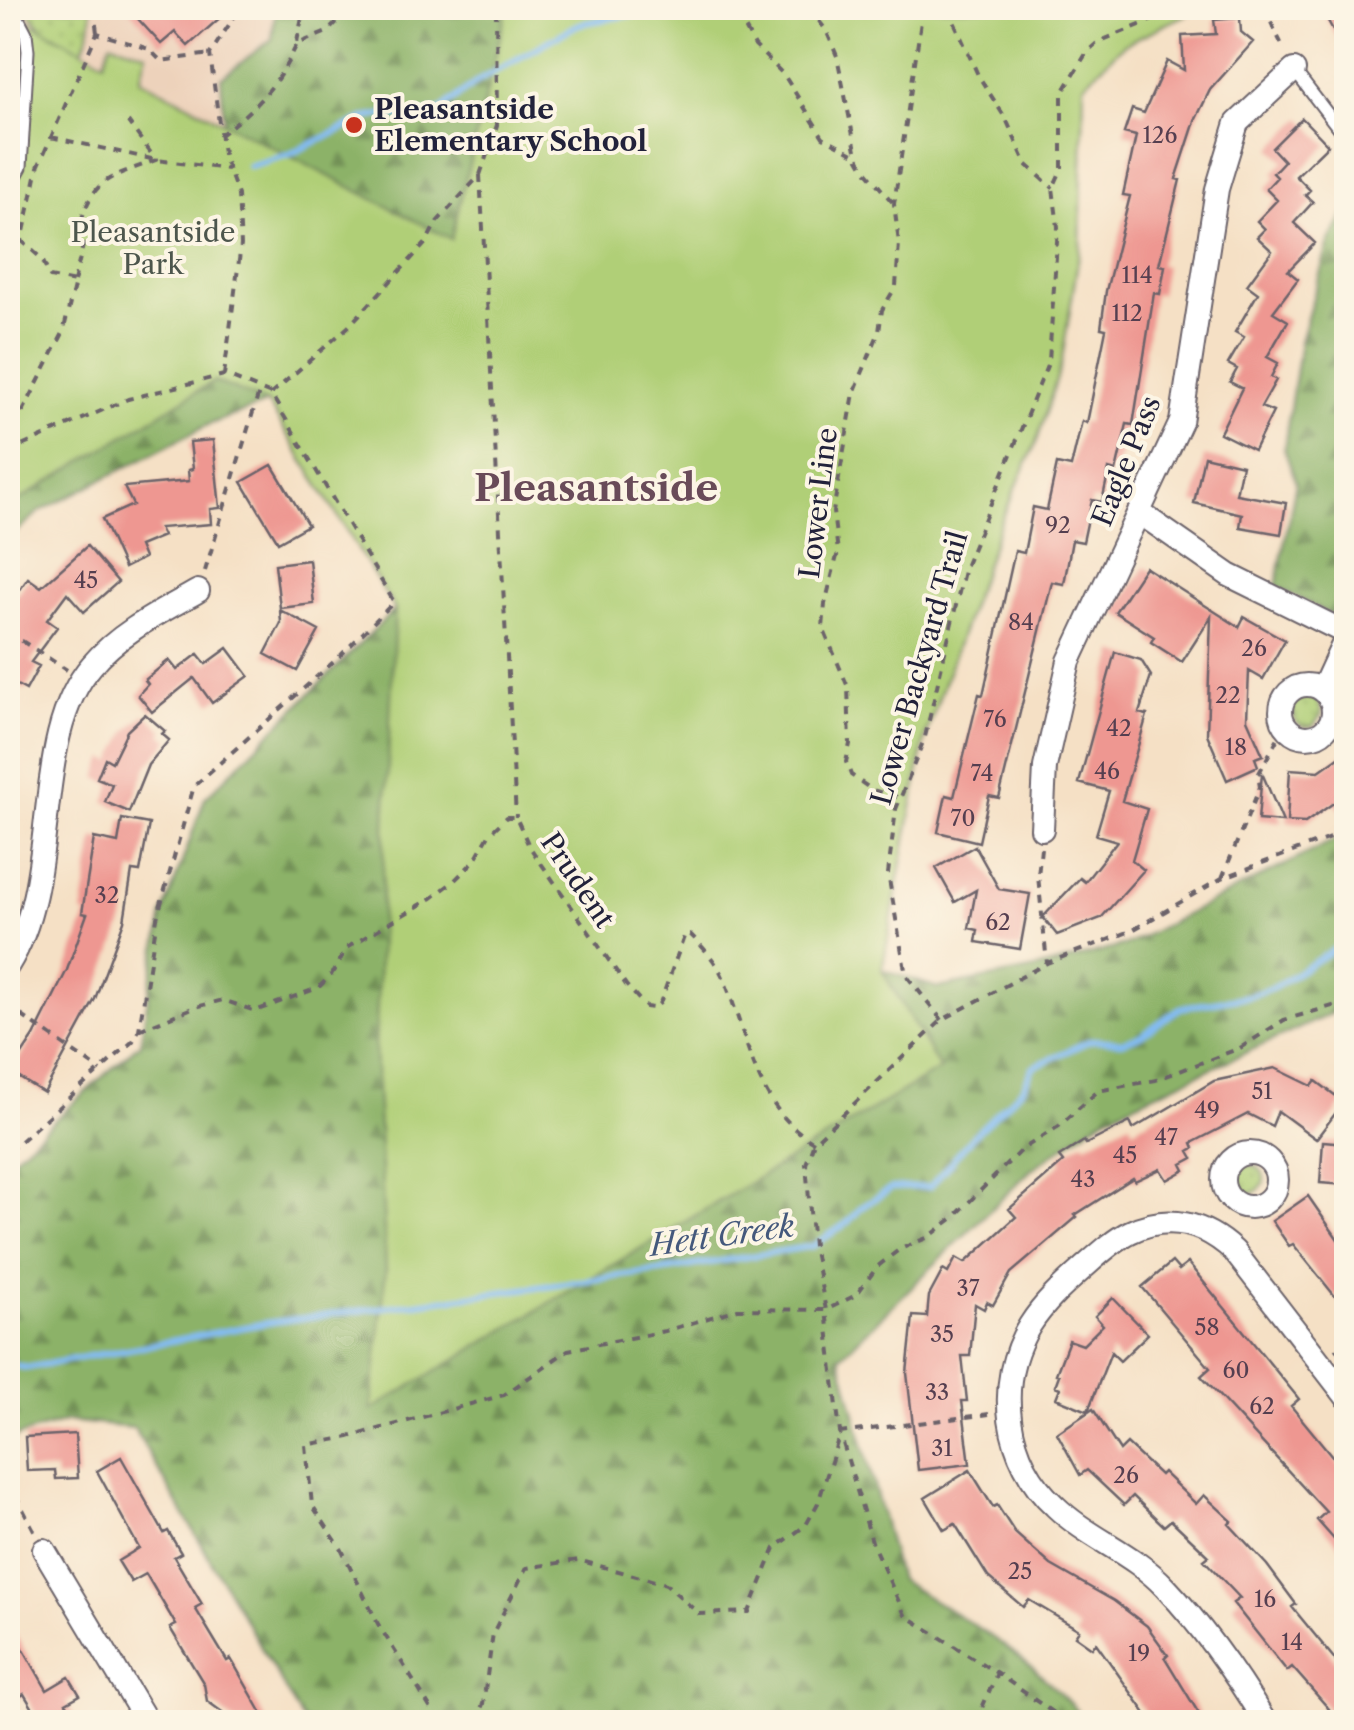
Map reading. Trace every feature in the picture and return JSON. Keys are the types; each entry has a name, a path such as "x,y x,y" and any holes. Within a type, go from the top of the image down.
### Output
{"street":[{"name":"Eagle Pass","path":"1042,829 1045,767 1069,661 1181,422 1217,189 1238,123 1289,60"},
{"path":"1140,513 1229,575 1346,636 1322,690"},
{"path":"8,965 36,891 58,738 68,706 82,679 110,647 198,591"},
{"path":"1215,1234 1235,1202"},
{"path":"1265,1722 1164,1586 1134,1560 1076,1524 1030,1480 1017,1450 1009,1410 1008,1389 1016,1356 1029,1327 1059,1290 1107,1248 1134,1230 1160,1223 1188,1223 1215,1234 1234,1252 1346,1396"},
{"path":"44,1550 147,1722"}],"lane":[{"path":"8,179 16,176 20,168 26,108 26,33 13,8"},
{"path":"8,37 8,62"},
{"path":"1289,60 1346,138"}],"path":[{"path":"22,241 38,167 97,33 94,8"},
{"path":"224,374 241,244 238,195 219,136 210,54 240,8"},
{"path":"219,136 253,109 282,78 297,44 304,8"},
{"path":"297,44 327,32 342,17 356,16 364,8"},
{"path":"496,8 497,125 480,176 516,817"},
{"path":"723,8 740,19 754,46 784,75 824,137 857,155"},
{"path":"809,8 826,30 837,56 857,155 894,204"},
{"name":"Lower Line","path":"898,798 872,790 851,775 846,762 850,744 848,686 823,628 838,552 834,512 854,393 878,332 882,310 896,286 899,243 894,204 923,8"},
{"path":"948,8 978,75 1006,119 1026,164 1053,188"},
{"name":"Lower Backyard Trail","path":"942,1020 906,975 888,874 898,798 924,737 965,567 1048,361 1058,227 1053,188 1062,168 1062,94 1087,52 1098,42 1182,8"},
{"path":"1264,8 1289,60"},
{"path":"97,33 148,49 161,62 210,54"},
{"path":"128,122 156,160"},
{"path":"51,137 156,160 228,169"},
{"path":"8,442 63,332 86,233 80,225 91,192 107,180 156,160"},
{"path":"271,394 348,328 426,243 436,223 480,176"},
{"path":"8,238 22,241 42,259 50,277 75,282"},
{"path":"8,452 128,399 224,374 271,394 394,602 339,657 194,786 157,918 139,1030 124,1050 8,1152"},
{"path":"198,591 260,389"},
{"path":"8,632 82,679"},
{"path":"1222,878 1260,787 1258,775 1280,734"},
{"name":"Prudent","path":"139,1030 223,1000 255,1012 318,988 331,975 348,946 432,898 474,861 490,833 507,817 516,817 529,846 583,925 646,1007 654,1008 660,1003 685,934 700,944 722,973 751,1060 776,1108 795,1131 814,1142"},
{"path":"1042,829 1038,876 1048,963"},
{"path":"1066,1722 905,1615 873,1545 840,1433 826,1310 813,1246 806,1164 814,1142 942,1020 1048,963 1130,931 1222,878 1346,832"},
{"path":"439,1722 424,1704 378,1624 342,1550 312,1504 306,1445 504,1395 568,1350 665,1331 738,1309 826,1310 856,1295 878,1266 900,1248 929,1237 952,1219 1021,1150 1060,1126 1098,1091 1156,1080 1240,1048 1284,1020 1346,998"},
{"path":"8,1006 101,1071"},
{"path":"1332,1354 1346,1343"},
{"path":"840,1433 994,1414"},
{"path":"475,1722 483,1704 492,1633 526,1568 578,1560 666,1584 699,1614 749,1612 775,1548 806,1526 818,1502 840,1433"},
{"path":"8,1481 44,1550"},
{"path":"977,1719 996,1672"},
{"path":"923,1722 1054,1714"}],"shaded area":[{"name":"Pleasantside Elementary School","path":"507,8 452,239 8,11"}],"green space":[{"path":"23,8 91,8 87,38 66,85 43,56 40,25"},
{"path":"276,8 1200,8 1124,44 1084,84 1080,248 1061,364 1038,438 1000,523 925,737 882,970 938,988 1036,969 1126,945 1346,834 1346,1007 1106,1116 1032,1169 840,1357 899,1580 1022,1659 1086,1722 304,1722 134,1428 67,1421 15,1437 8,1454 8,1162 140,1043 163,915 205,798 395,609 268,403 210,424 39,512 8,539 8,486 226,144 221,78 272,39"},
{"name":"Pleasantside Park","path":"507,8 1200,8 1124,44 1084,84 1080,248 1061,364 1038,438 1000,523 925,737 882,970 940,1069 371,1410 386,1269 375,1047 395,609 268,403 214,381 8,507 8,11 104,61 111,42 147,53 140,79 451,239"},
{"path":"1346,213 1346,623 1276,586 1296,483 1284,448 1300,342 1329,243"},
{"path":"1308,696 1318,701 1322,714 1313,726 1303,727 1295,721 1292,707"},
{"path":"1250,1165 1260,1169 1264,1179 1260,1189 1250,1193 1240,1189 1236,1179 1240,1169"}],"building":[{"path":"128,8 231,8 188,46 175,32 161,44"},
{"path":"1321,8 1346,8 1346,54"},
{"path":"1240,18 1241,32 1253,42 1210,90 1195,121 1176,179 1180,180 1159,265 1165,266 1160,294 1154,293 1133,425 1127,424 1116,471 1109,469 1102,502 1092,500 1083,542 1072,540 1064,584 1052,582 999,798 989,796 979,842 938,832 946,795 954,797 979,694 983,695 1015,551 1024,553 1033,507 1047,510 1057,464 1071,467 1082,421 1087,423 1106,329 1101,328 1106,291 1130,196 1123,195 1136,136 1124,133 1132,109 1144,113 1167,61 1184,70 1182,36 1216,34 1214,20"},
{"path":"1302,118 1328,145 1296,176 1310,190 1305,195 1313,202 1294,223 1315,243 1288,271 1298,279 1273,312 1288,321 1267,357 1278,363 1271,377 1276,380 1261,407 1273,412 1254,450 1220,433 1242,388 1230,382 1237,369 1228,364 1244,337 1235,332 1258,293 1247,285 1272,251 1257,237 1265,229 1257,221 1277,200 1266,189 1284,161 1272,148"},
{"path":"213,440 220,508 210,509 211,524 159,528 163,536 139,546 144,558 124,568 102,519 133,505 124,487 189,481 188,470 193,469 190,442"},
{"path":"1204,456 1242,465 1236,494 1286,503 1281,534 1240,527 1242,514 1194,503"},
{"path":"272,465 308,525 278,542 242,482"},
{"path":"87,546 118,582 84,612 67,593 47,620 57,627 31,662 39,666 26,690 8,680 8,607 28,578 41,587"},
{"path":"309,560 314,604 280,608 275,564"},
{"path":"1145,567 1239,627 1244,617 1285,640 1263,679 1249,671 1247,719 1263,755 1255,758 1258,766 1227,780 1207,734 1211,617 1182,662 1151,642 1154,637 1115,612"},
{"path":"280,610 319,631 297,671 265,654 281,623"},
{"path":"228,648 249,676 212,703 194,678 152,712 138,695 148,684 145,680 169,660 177,670 198,654 206,664"},
{"path":"1115,652 1141,660 1151,676 1139,713 1147,715 1122,801 1147,809 1132,860 1144,870 1101,918 1057,935 1043,917 1080,878 1085,882 1117,841 1096,835 1109,791 1079,783"},
{"path":"145,714 165,731 162,734 169,740 148,765 129,812 105,802 112,784 97,778 105,758 112,762 127,731"},
{"path":"1346,752 1346,818 1335,802 1305,823 1287,822 1290,769 1319,771"},
{"path":"1262,773 1283,822 1258,820"},
{"path":"122,819 149,824 140,872 132,871 124,921 95,999 44,1093 10,1072 34,1036 67,970 87,914 82,913 94,838 118,843"},
{"path":"975,846 999,889 1030,894 1020,949 976,942 978,930 969,928 976,890 955,902 936,868"},
{"path":"1275,1068 1312,1086 1316,1081 1344,1102 1316,1139 1278,1111 1272,1126 1248,1114 1192,1143 1194,1148 1189,1151 1193,1158 1182,1164 1185,1170 1167,1180 1160,1169 1135,1181 1133,1178 1075,1215 1011,1273 993,1305 987,1302 984,1309 975,1304 970,1356 962,1356 967,1401 962,1401 970,1464 918,1470 907,1373 913,1316 927,1317 929,1296 943,1270 948,1273 956,1258 965,1263 1016,1217 1009,1209 1063,1162 1059,1157 1084,1141 1086,1144 1130,1122 1133,1129 1214,1081"},
{"path":"1323,1141 1346,1143 1346,1185 1320,1183"},
{"path":"1308,1196 1346,1251 1346,1310 1272,1221"},
{"path":"1172,1262 1179,1270 1188,1263 1299,1399 1291,1406 1346,1473 1346,1553 1317,1520 1326,1512 1201,1376 1210,1368 1142,1287"},
{"path":"1113,1298 1148,1334 1120,1361 1111,1352 1088,1411 1056,1398 1060,1388 1055,1386 1059,1375 1056,1374 1069,1340 1083,1345 1103,1325 1095,1316"},
{"path":"1093,1409 1120,1451 1127,1444 1196,1504 1204,1495 1232,1521 1229,1524 1267,1565 1296,1604 1292,1607 1346,1673 1346,1722 1315,1722 1329,1709 1292,1667 1287,1671 1233,1603 1240,1598 1204,1560 1209,1556 1171,1520 1164,1526 1133,1496 1124,1505 1087,1470 1080,1475 1057,1433"},
{"path":"75,1434 78,1478 56,1479 55,1470 27,1471 25,1437"},
{"path":"121,1457 164,1533 168,1531 181,1553 174,1557 202,1604 195,1608 227,1661 231,1659 267,1722 236,1722 207,1701 204,1684 170,1628 176,1625 146,1574 131,1582 118,1561 139,1548 97,1471"},
{"path":"970,1470 1015,1533 1051,1565 1114,1601 1147,1626 1168,1655 1165,1658 1204,1722 1152,1722 1096,1643 1092,1648 1075,1636 1079,1630 1029,1600 1023,1607 988,1577 955,1524 944,1530 925,1498"},
{"path":"8,1622 47,1690 69,1677 80,1695 66,1703 78,1722 41,1722 24,1694 8,1704"}],"waterway":[{"path":"249,166 290,154 366,118 387,114 411,118 441,110 478,81 579,24 640,13"},
{"name":"Hett Creek","path":"8,1364 27,1368 266,1323 666,1270 813,1246 892,1188 930,1187 970,1139 1023,1088 1033,1067 1091,1040 1121,1042 1140,1036 1180,1008 1249,996 1274,987 1346,942"}],"place":[{"name":"Pleasantside Elementary School","path":"354,125"}],"district":[{"name":"Pleasantside","path":"596,488"}]}
